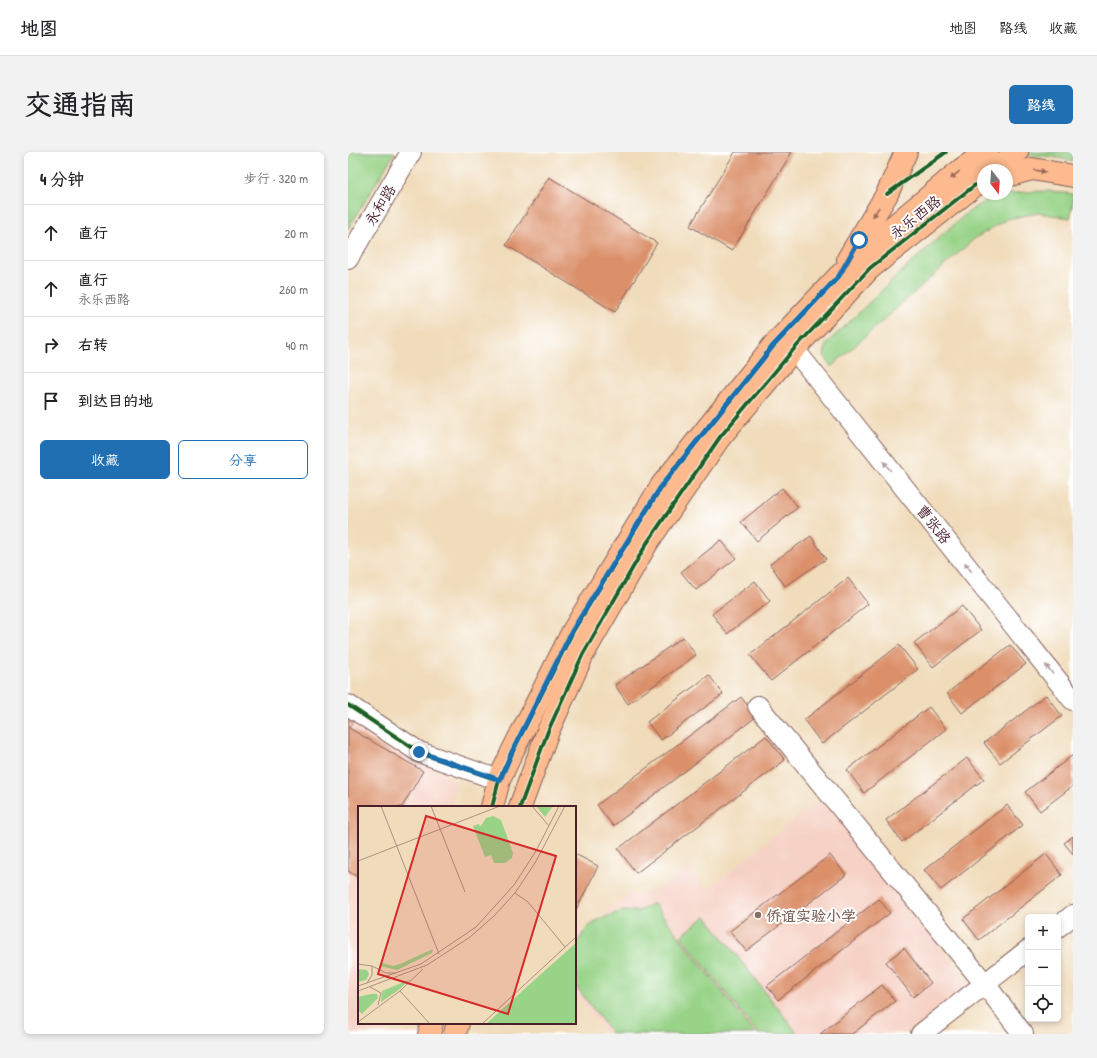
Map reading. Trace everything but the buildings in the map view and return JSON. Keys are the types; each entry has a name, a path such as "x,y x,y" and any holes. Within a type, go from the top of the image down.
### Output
{"main road":[{"path":"839,276 887,194 906,152"},
{"name":"永乐西路","path":"492,806 500,780 512,752 572,631 662,485 773,346 839,276 889,230 962,169 987,152"},
{"path":"1002,164 1017,152"},
{"path":"1013,175 1032,170 1073,176"},
{"name":"永乐西路","path":"520,806 548,731 583,654 647,543 720,437 794,349 870,268 977,184"},
{"path":"429,1034 432,1024"},
{"path":"455,1034 458,1024"}],"street":[{"name":"永和路","path":"348,259 411,152"},
{"name":"曹张路","path":"794,349 1073,700"},
{"path":"348,705 419,752 500,780"},
{"path":"758,706 985,984 1023,1034"},
{"path":"1061,925 1073,915"},
{"path":"921,1034 1025,952"}],"shaded area":[{"path":"348,715 457,782 450,806 358,806 358,1024 386,1024 383,1034 348,1034"},
{"name":"侨谊实验小学","path":"823,797 969,984 906,1034 606,1034 576,994 576,935 629,894 654,892 688,867 708,889"}],"green space":[{"path":"348,152 395,152 348,229"},
{"path":"1020,152 1073,152 1073,162 1044,156 1014,156"},
{"path":"1047,191 1073,194 1070,218 1038,213 1007,219 974,239 831,367 824,355 827,343 935,241 964,216 982,203 988,200 1013,200 1013,193"},
{"path":"653,903 755,1034 612,1034 576,986 576,944 588,927 600,919 622,911 639,911"},
{"path":"706,916 798,1034 758,1034 681,936"}],"cycle path":[{"path":"887,194 946,152"},
{"path":"520,806 548,731 583,654 647,543 720,437 794,349 870,268 975,185"},
{"path":"492,806 499,780 573,631 662,485 773,346 839,276"},
{"path":"348,705 419,752 499,780"}],"place":[{"name":"侨谊实验小学","path":"758,915"}],"route":[{"path":"419,752 500,780 512,752 572,631 662,485 773,346 839,276 859,240"}]}
